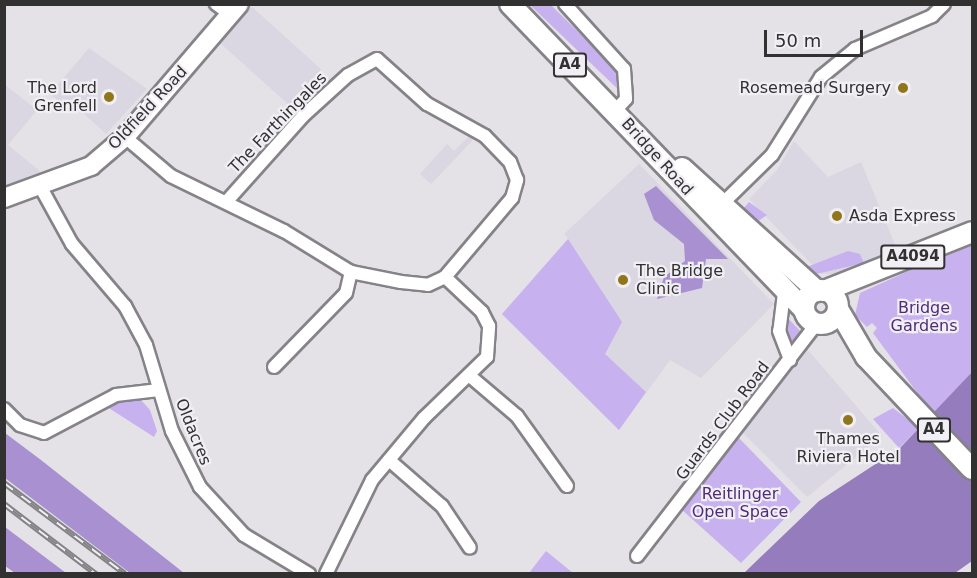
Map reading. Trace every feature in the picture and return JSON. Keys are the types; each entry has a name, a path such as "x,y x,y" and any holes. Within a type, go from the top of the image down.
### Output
{"main road":[{"name":"Bridge Road","path":"510,4 656,152 676,180 784,294 815,319"},
{"name":"Oldfield Road","path":"4,198 91,166 125,137 228,8"},
{"name":"A4","path":"656,152 674,161 838,307 866,357"},
{"name":"A4094","path":"820,291 854,281 972,232"},
{"path":"815,319 838,307 854,281"},
{"path":"815,319 820,291"},
{"name":"A4","path":"815,319 866,357 972,469"}],"street":[{"path":"565,4 624,69 626,99 615,111"},
{"path":"721,205 772,155 821,76 855,49 932,16 944,4"},
{"name":"The Farthingales","path":"226,202 303,116 348,75 377,59 426,104 485,136 510,162 517,180 512,198 445,277"},
{"path":"125,137 171,176 226,202 351,272 428,285 445,277 489,326 487,357 471,377 424,418 372,480 326,573"},
{"name":"Oldacres","path":"40,186 72,244 125,306 146,345 185,463 219,512 244,535 309,573"},
{"path":"274,367 346,293 351,272"},
{"name":"Guards Club Road","path":"637,556 790,360 779,331 784,294"},
{"path":"790,360 815,319"},
{"path":"471,377 517,416 536,451 567,486"},
{"name":"Oldacres","path":"4,409 20,425 44,433 116,395 159,390"},
{"path":"388,460 442,507 470,548"}],"shaded area":[{"path":"252,7 321,69 289,105 220,43"},
{"path":"89,48 147,89 106,134 79,109 74,113 50,94"},
{"path":"4,84 37,110 8,145 41,172 5,185"},
{"path":"469,136 473,140 431,184 420,174 447,144 454,151"},
{"path":"794,141 828,177 861,162 898,252 843,274 821,274 749,199 777,170"},
{"path":"639,164 774,304 701,378 670,360 619,430 502,314 568,239 564,234"},
{"path":"656,186 728,259 706,259 702,288 657,299 664,277 685,261 684,244 654,220 644,194"},
{"path":"808,350 882,436 807,497 741,431"},
{"path":"972,372 972,561 955,573 743,574 819,501 900,448"},
{"path":"5,433 184,573 130,573 5,478"},
{"path":"5,527 66,573 15,573 5,566"}],"green space":[{"path":"530,5 551,5 621,74 623,94"},
{"path":"749,202 767,215 757,222 743,209"},
{"path":"568,239 622,322 605,354 646,392 619,430 502,314"},
{"name":"Bridge Gardens","path":"972,242 972,372 933,414 873,333 877,328 872,323 867,327 855,315 860,293"},
{"path":"848,251 860,254 864,263 816,274 804,268"},
{"path":"782,312 804,335 791,349 785,338"},
{"path":"141,400 150,410 157,431 154,437 101,403"},
{"path":"893,408 919,428 899,448 873,419"},
{"name":"Reitlinger Open Space","path":"737,436 801,502 741,563 681,509"},
{"path":"546,551 573,573 529,573"}],"railway":[{"path":"4,483 125,574"},
{"path":"4,504 96,574"}],"place":[{"name":"Rosemead Surgery","path":"903,88"},
{"name":"The Lord Grenfell","path":"109,97"},
{"name":"Asda Express","path":"837,216"},
{"name":"The Bridge Clinic","path":"623,280"},
{"name":"Thames Riviera Hotel","path":"848,420"}]}
